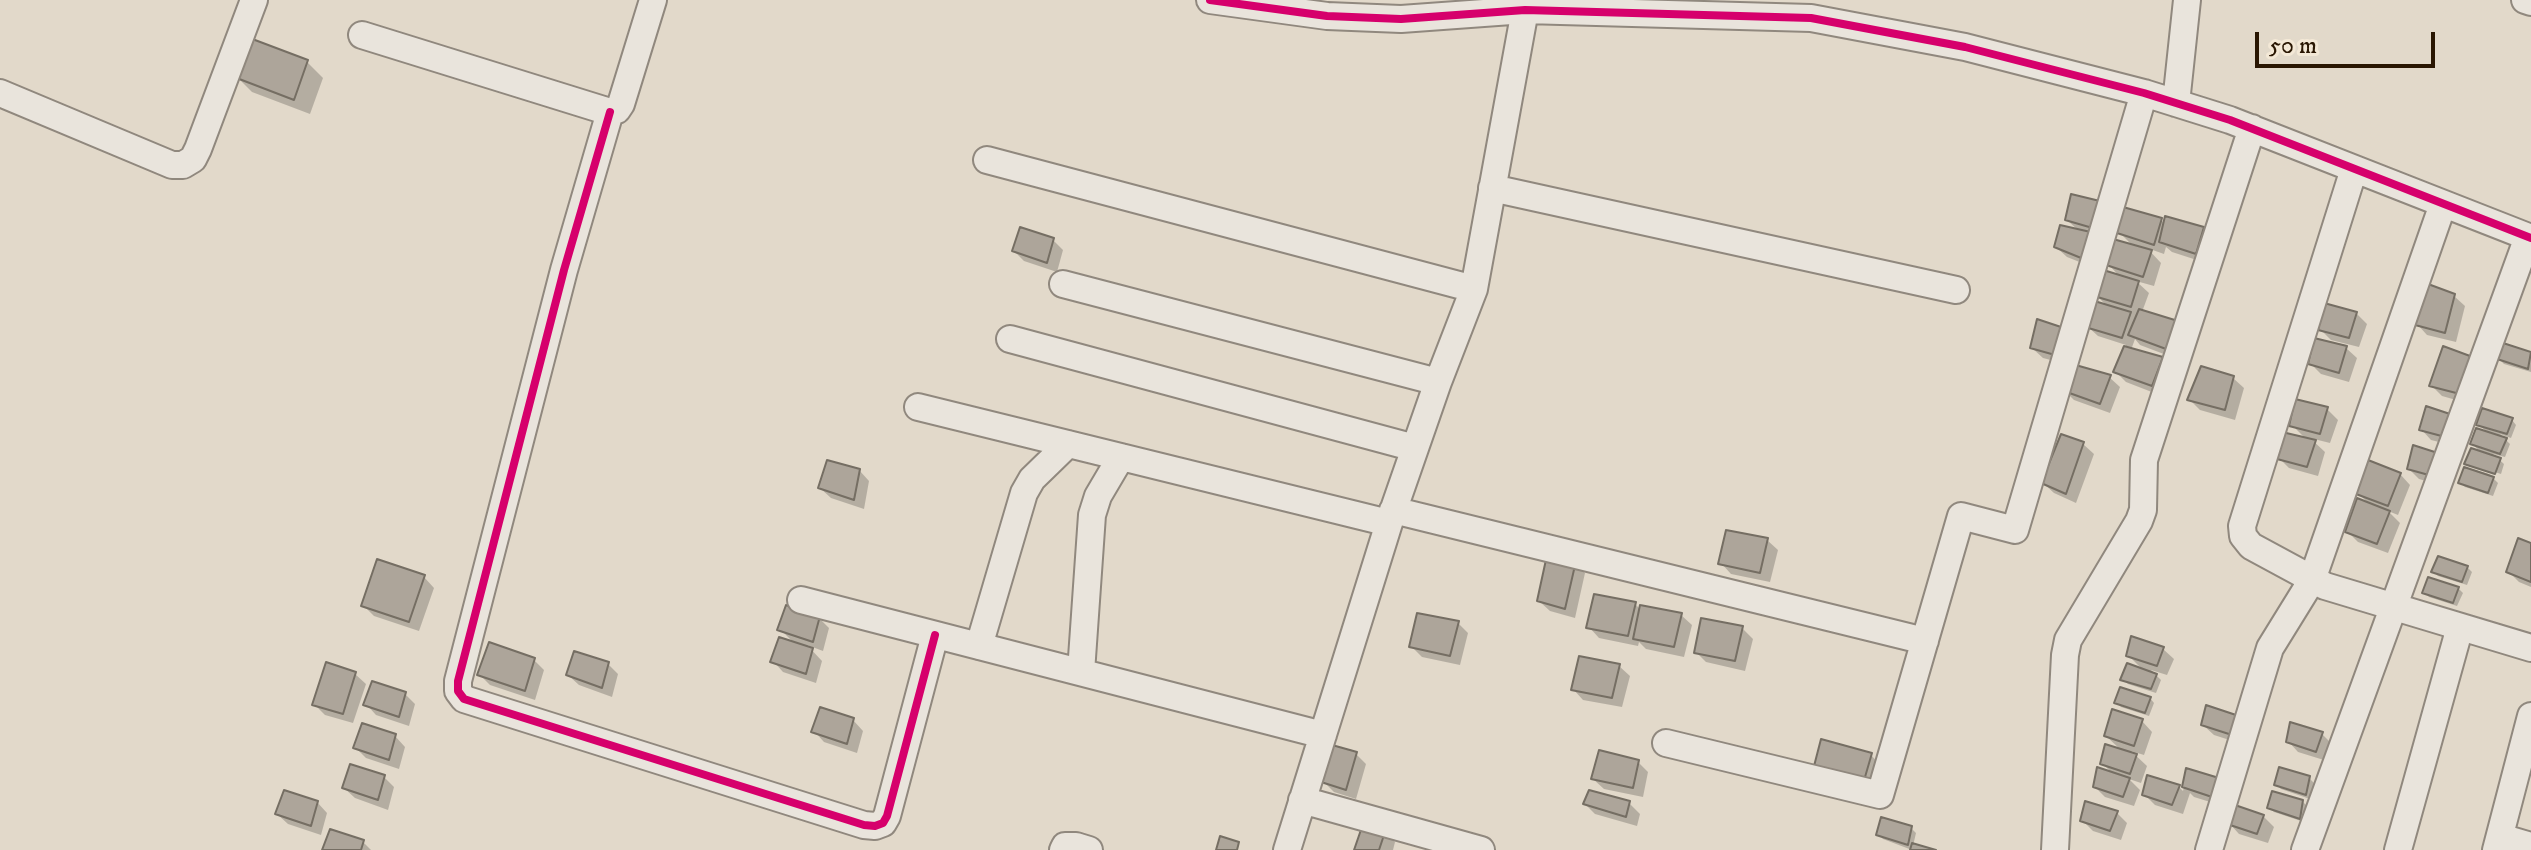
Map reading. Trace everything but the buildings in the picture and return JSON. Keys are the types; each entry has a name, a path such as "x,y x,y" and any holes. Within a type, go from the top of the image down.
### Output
{"street":[{"path":"0,93 172,165 183,165 193,159 198,149 254,0"},
{"path":"362,35 610,112 617,110 621,104 653,0"},
{"path":"1210,0 1327,16 1401,19 1525,10 1813,9 2176,103 2252,128 2530,238 2305,850"},
{"path":"2176,103 2187,0"},
{"path":"2525,0 2531,2"},
{"path":"1287,850 1391,516 1474,289 1525,10"},
{"path":"1666,743 1880,795 1961,516 2015,530 2144,93"},
{"path":"610,112 564,270 458,681 458,691 464,699 875,826 883,823 887,816 935,635"},
{"path":"2055,850 2068,640 2143,510 2144,460 2252,128"},
{"path":"987,160 1474,289"},
{"path":"2354,169 2242,526 2243,536 2251,546 2312,580 2531,648"},
{"path":"1492,188 1956,290"},
{"path":"2209,850 2270,648 2312,580 2443,204"},
{"path":"1063,284 1438,382"},
{"path":"1010,339 1415,448"},
{"path":"918,407 1121,457 1391,516 1925,641"},
{"path":"979,646 1024,493 1032,479 1068,444"},
{"path":"1081,672 1092,515 1098,496 1121,457"},
{"path":"801,600 1323,735"},
{"path":"2398,850 2460,627"},
{"path":"2531,716 2498,844 2531,846"},
{"path":"1302,800 1481,850"},
{"path":"1063,850 1065,846 1089,850"}],"cycle path":[{"path":"1210,0 1327,16 1401,19 1525,10 1811,18 1965,47 2144,93 2230,120 2531,238"},
{"path":"610,112 564,270 458,681 458,691 464,699 875,826 883,823 887,816 935,635"}]}
